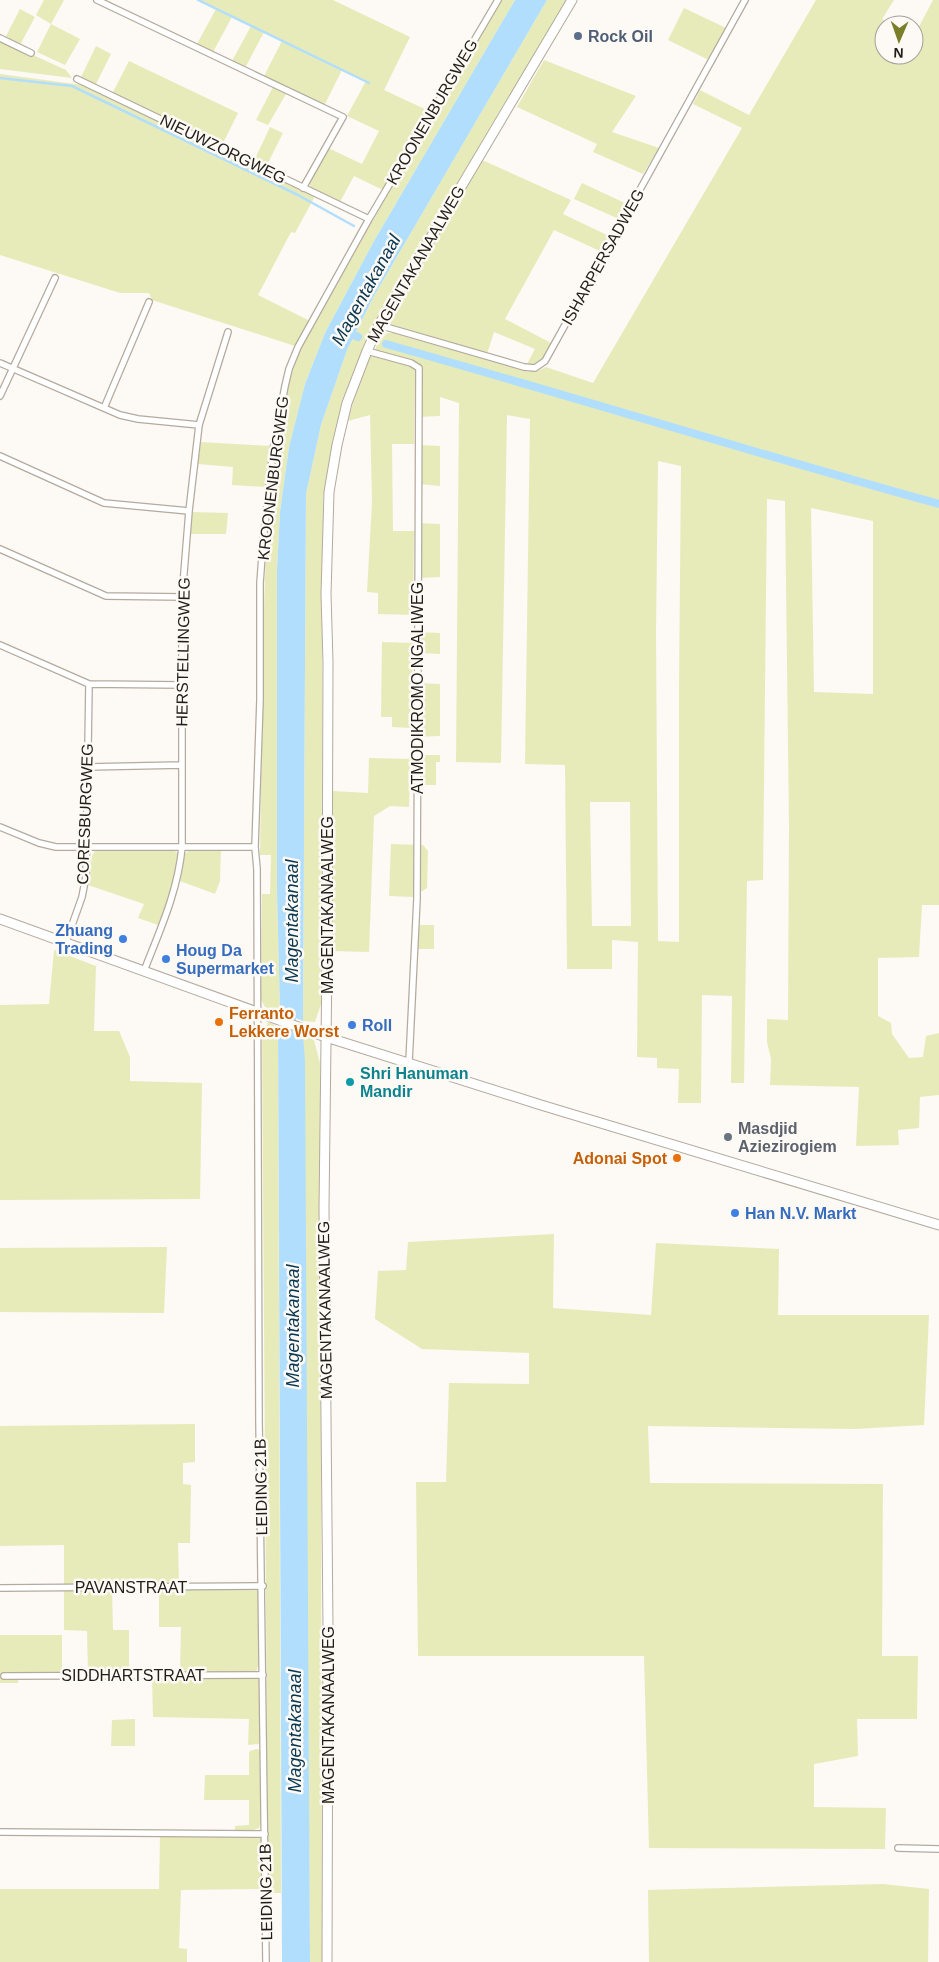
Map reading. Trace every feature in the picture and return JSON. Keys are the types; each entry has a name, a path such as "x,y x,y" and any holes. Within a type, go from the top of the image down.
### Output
{"street":[{"path":"97,0 342,117 303,188"},
{"name":"KROONENBURGWEG","path":"258,1012 257,869 255,847 259,736 260,575 273,450 289,369 298,347 369,219 498,0"},
{"name":"MAGENTAKANAALWEG","path":"327,1962 328,1619 324,1218 328,492 347,403 379,325 572,0"},
{"name":"ISHARPERSADWEG","path":"379,325 524,367 535,368 544,361 745,0"},
{"path":"0,38 31,53"},
{"name":"NIEUWZORGWEG","path":"77,79 369,219"},
{"path":"0,396 55,278"},
{"path":"104,408 149,302"},
{"name":"HERSTELLINGWEG","path":"144,971 178,879 182,847 182,597 189,511 199,425 228,332"},
{"name":"ATMODIKROMO NGALIWEG","path":"367,351 411,363 420,368 416,796 418,842 409,1062"},
{"path":"0,363 104,408 138,419 199,425"},
{"path":"0,456 104,503 189,511"},
{"path":"0,549 106,596 182,597"},
{"path":"0,645 89,684 182,685"},
{"name":"CORESBURGWEG","path":"66,942 82,897 86,876 89,684"},
{"path":"87,767 182,765"},
{"path":"0,827 47,846 86,848 255,847"},
{"path":"0,920 66,942 326,1037 939,1225"},
{"name":"LEIDING 21B","path":"258,1012 259,1410 263,1586 266,1962"},
{"name":"PAVANSTRAAT","path":"0,1588 263,1586"},
{"name":"SIDDHARTSTRAAT","path":"4,1676 263,1675"},
{"path":"0,1832 265,1834"},
{"path":"898,1848 939,1849"}],"green space":[{"path":"44,0 64,0 51,24 36,15"},
{"path":"198,0 333,0 410,37 384,90 429,111 383,190 354,176 340,202 311,189 309,182 328,148 362,164 379,131 347,116 366,81 342,70 324,106 263,78 282,41 264,32 245,68 232,61 251,26 232,17 213,52 197,44 216,9"},
{"path":"501,0 515,0 374,241 325,333 305,384 289,447 280,512 277,569 277,893 280,1012 265,1007 261,1000 262,894 270,894 271,855 260,855 267,540 274,464 288,389 298,353 412,151"},
{"path":"547,0 567,0 384,307 362,350 342,401 323,499 321,1004 315,1022 303,1021 306,494 321,425 347,350 374,296"},
{"path":"816,0 894,0 885,15 874,15 874,65 924,65 924,17 933,0 939,0 939,905 922,905 919,957 878,958 878,1016 891,1023 892,1034 909,1058 923,1057 926,1036 939,1033 939,1095 920,1097 919,1128 898,1130 899,1145 856,1146 859,1087 770,1085 771,1059 767,1042 767,1019 788,1020 789,826 785,501 767,499 763,880 747,881 744,1083 731,1083 732,996 702,995 701,1103 678,1103 679,1069 657,1068 657,1058 637,1057 638,942 612,940 612,969 567,969 565,765 525,764 530,419 507,415 501,763 456,762 459,403 440,397 440,416 419,417 420,367 412,360 375,350 377,344 387,333 394,333 528,372 538,371 546,367 593,383 742,128 693,104 700,90 749,115","holes":["658,461 681,466 679,942 658,941 656,632","811,508 873,521 873,694 814,692","590,802 630,802 631,926 592,926"]},
{"path":"684,8 726,28 709,60 668,40"},
{"path":"20,9 35,17 20,45 5,38"},
{"path":"51,24 80,39 65,65 37,52"},
{"path":"0,40 66,70 72,78 0,69"},
{"path":"96,46 111,54 95,86 80,79"},
{"path":"544,60 636,96 612,132 659,148 643,174 593,152 597,144 517,107"},
{"path":"129,61 238,113 221,147 112,94"},
{"path":"0,74 83,85 315,196 295,233 291,232 258,295 310,321 295,346 152,300 149,293 120,293 0,255"},
{"path":"273,87 286,94 268,125 256,120"},
{"path":"270,127 283,133 266,167 254,161"},
{"path":"482,160 571,200 563,214 609,236 600,251 554,230 505,319 551,343 542,359 536,363 527,364 535,349 494,332 487,354 389,325"},
{"path":"582,183 627,204 619,219 574,199"},
{"path":"372,355 411,366 415,369 414,444 392,444 393,531 414,531 413,615 378,614 378,593 367,592 372,502 370,415 348,421 355,395 369,357"},
{"path":"201,442 271,446 266,487 232,485 233,467 198,464"},
{"path":"419,445 440,446 440,486 418,484"},
{"path":"191,512 228,513 226,534 188,534"},
{"path":"418,523 440,524 440,577 419,578"},
{"path":"419,632 440,633 440,654 418,653"},
{"path":"382,642 413,643 411,728 392,727 392,717 381,717"},
{"path":"417,683 440,684 440,736 416,737"},
{"path":"415,755 440,755 440,762 436,762 436,785 415,785"},
{"path":"369,758 410,759 409,807 390,806 374,816 369,952 331,951 333,791 368,793"},
{"path":"391,844 423,845 428,851 427,888 413,897 389,896"},
{"path":"221,849 220,881 215,894 180,881 185,854 188,851"},
{"path":"172,850 177,853 179,861 178,870 158,925 138,918 144,904 88,885 92,856 95,851"},
{"path":"415,925 434,925 434,949 414,949"},
{"path":"54,950 96,966 94,1031 119,1031 130,1057 130,1081 202,1083 200,1199 0,1200 0,1005 49,1004"},
{"path":"268,1022 278,1026 281,1893 268,1893 262,1037"},
{"path":"303,1035 314,1040 320,1063 322,1962 310,1962"},
{"path":"554,1234 553,1308 651,1315 656,1243 779,1249 778,1315 929,1315 924,1425 855,1429 648,1426 650,1483 883,1484 882,1656 918,1656 917,1719 857,1719 858,1756 814,1764 814,1807 886,1808 885,1849 649,1848 644,1656 418,1656 416,1482 446,1482 449,1383 529,1384 529,1353 422,1349 375,1319 378,1271 406,1270 408,1242"},
{"path":"167,1247 164,1313 0,1312 0,1248"},
{"path":"195,1424 195,1462 183,1463 183,1484 191,1485 190,1543 178,1543 179,1585 64,1585 64,1545 0,1546 0,1426"},
{"path":"255,1588 260,1592 260,1661 256,1672 252,1674 180,1673 181,1627 159,1627 159,1589"},
{"path":"64,1590 112,1590 113,1630 129,1630 129,1672 88,1672 87,1631 64,1630"},
{"path":"0,1635 62,1635 62,1672 19,1672 18,1683 0,1683"},
{"path":"152,1677 256,1678 260,1680 262,1740 259,1744 248,1745 249,1719 153,1717"},
{"path":"135,1719 135,1746 111,1746 112,1720"},
{"path":"256,1749 261,1750 263,1818 259,1828 235,1831 235,1826 249,1825 249,1800 204,1800 205,1775 249,1775 249,1753"},
{"path":"160,1836 257,1836 263,1839 263,1889 181,1890 179,1948 187,1949 187,1962 0,1962 0,1889 159,1889"},
{"path":"883,1884 929,1889 928,1962 649,1962 648,1890"}],"water":[{"path":"515,0 547,0 374,296 347,350 321,425 306,494 303,1021 280,1012 277,893 277,569 280,512 289,447 305,384 325,333 374,241"},
{"path":"278,1026 303,1035 305,1060 310,1962 282,1962"}],"waterway":[{"path":"198,0 369,83"},
{"path":"0,78 72,86 298,195 354,226"},
{"path":"345,331 358,337"},
{"path":"386,344 939,504"},
{"name":"Magentakanaal","path":"292,1007 292,1040"}],"place":[{"name":"Rock Oil","path":"578,36"},
{"name":"Zhuang Trading","path":"123,939"},
{"name":"Houg Da Supermarket","path":"166,959"},
{"name":"Ferranto Lekkere Worst","path":"219,1022"},
{"name":"Roll","path":"352,1025"},
{"name":"Shri Hanuman Mandir","path":"350,1082"},
{"name":"Masdjid Aziezirogiem","path":"728,1137"},
{"name":"Adonai Spot","path":"677,1158"},
{"name":"Han N.V. Markt","path":"735,1213"}]}
